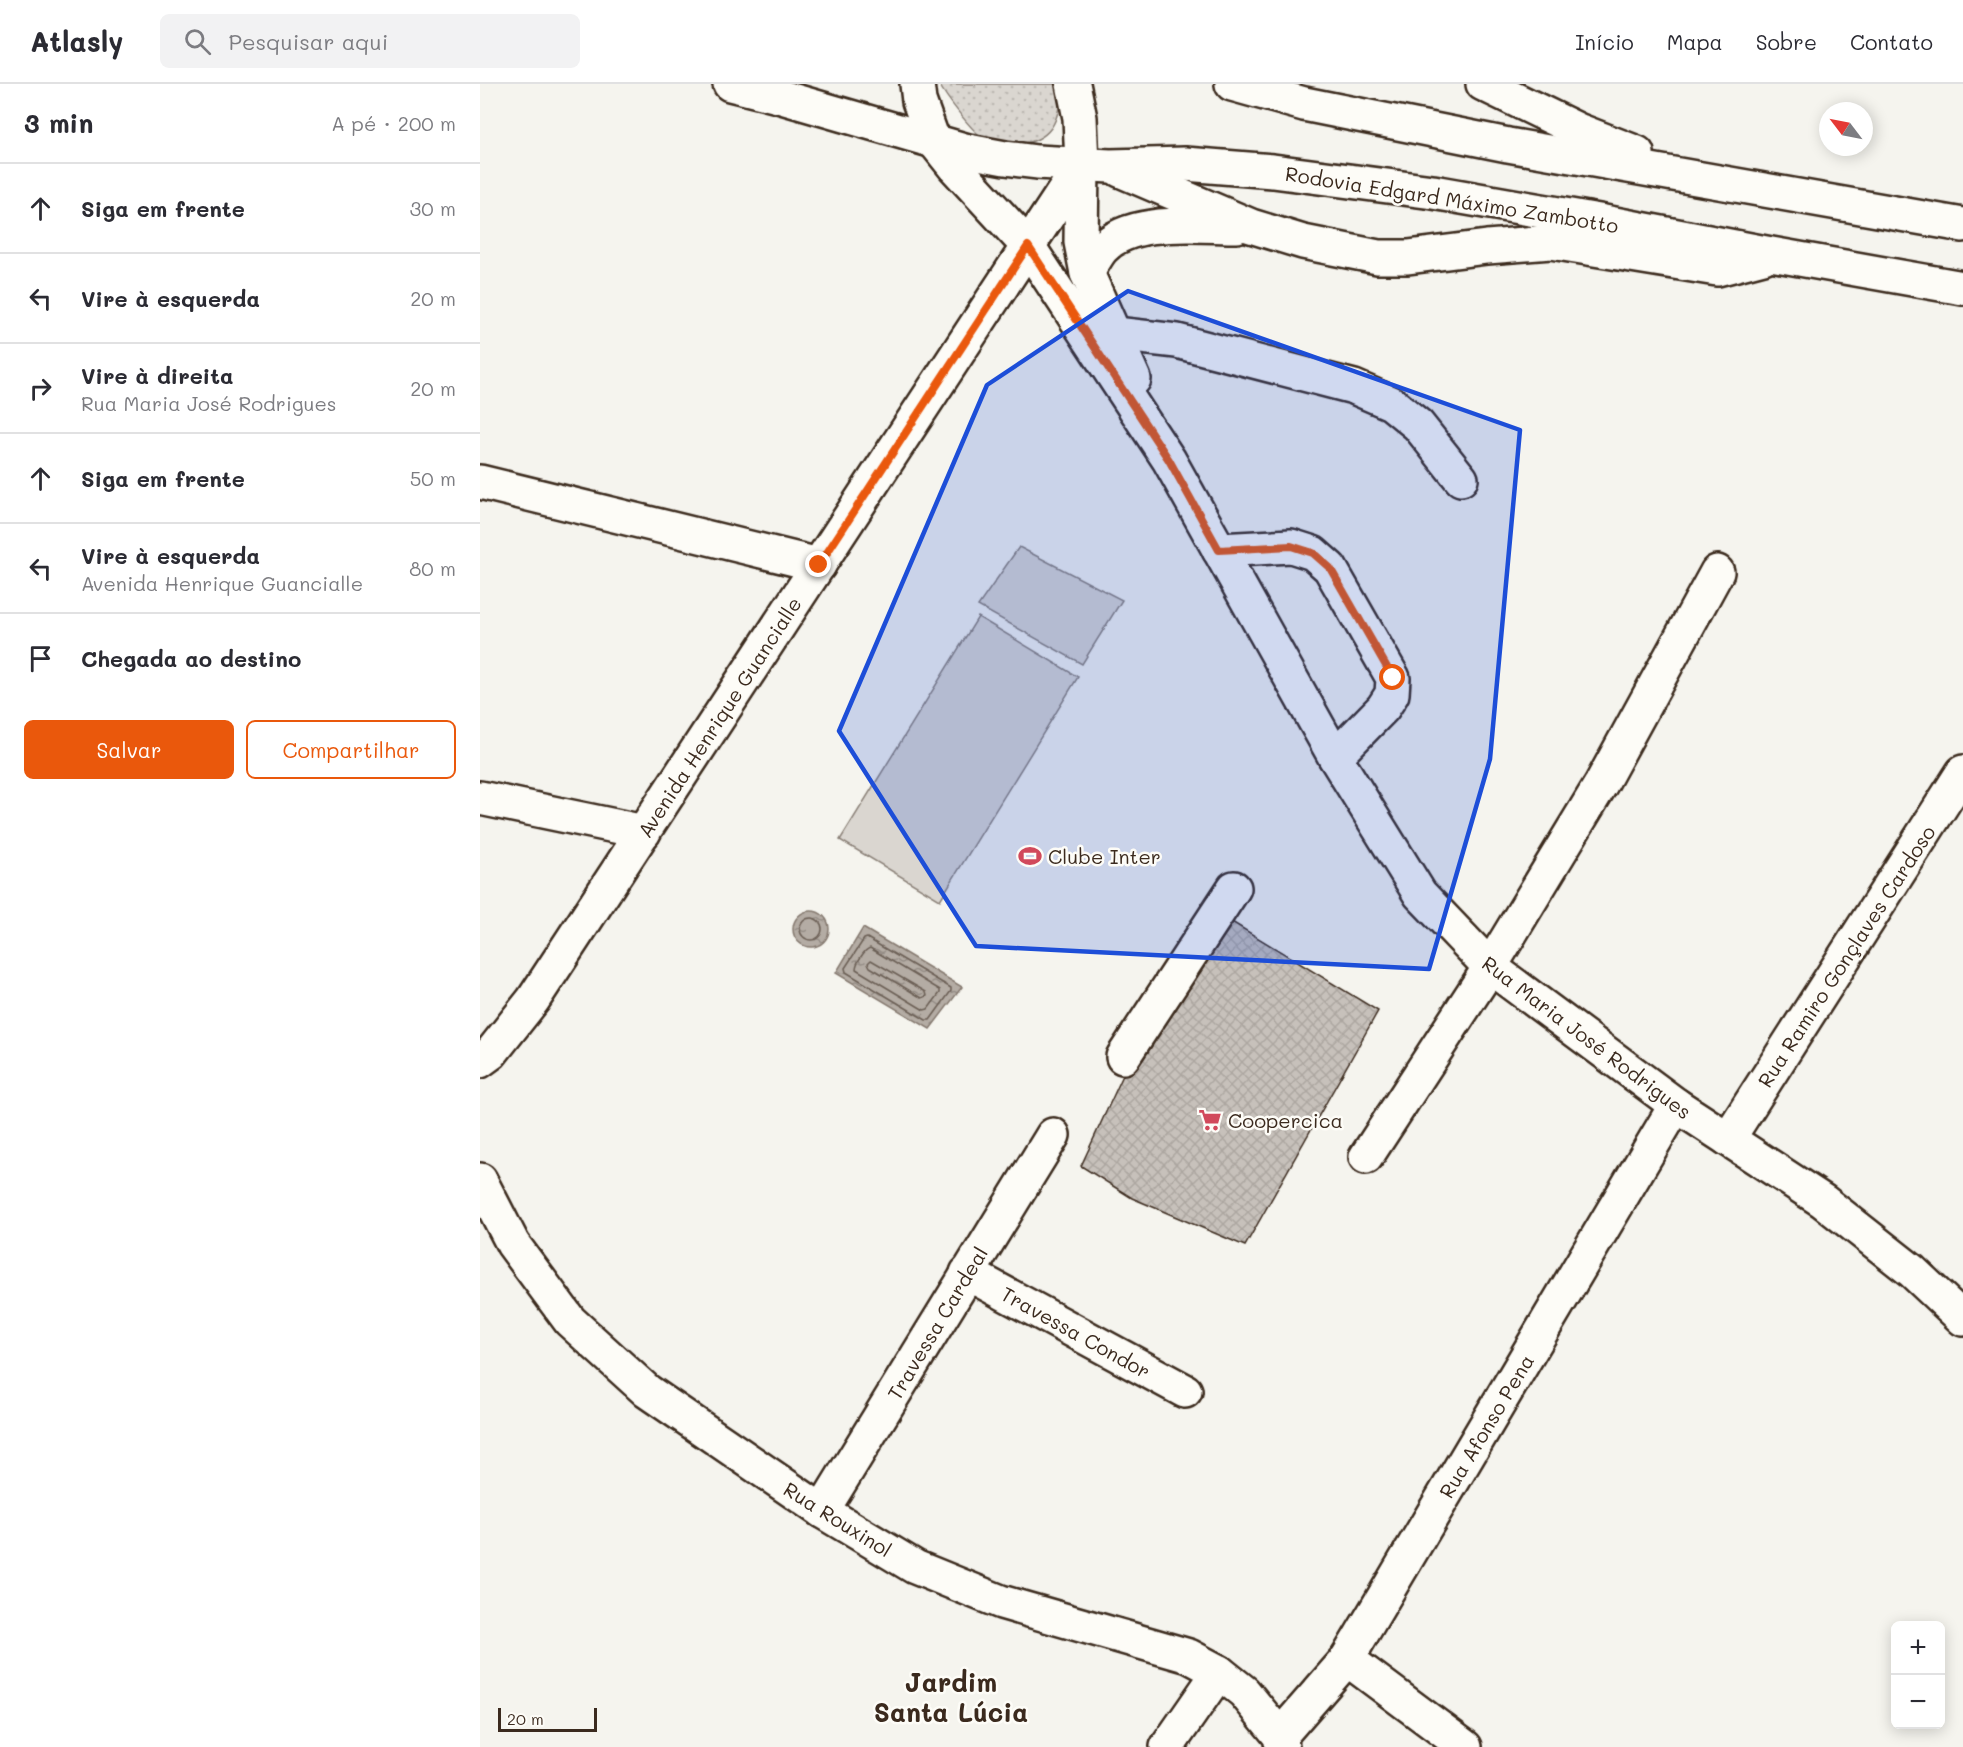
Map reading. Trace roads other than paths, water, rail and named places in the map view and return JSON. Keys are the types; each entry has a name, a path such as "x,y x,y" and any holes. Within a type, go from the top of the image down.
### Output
{"main road":[{"name":"Rodovia Edgard Máximo Zambotto","path":"730,84 968,151 1005,158 1096,165 1196,165 1273,171 1433,192 1963,288"},
{"path":"917,84 919,101 933,140 1028,246 1169,460"},
{"path":"1074,84 1080,118 1096,165 1081,242 1087,273 1169,460"},
{"path":"1232,84 1305,104 1508,145 1963,225"},
{"path":"1483,84 1580,131 1715,181"},
{"path":"1096,165 1251,226 1303,242 1378,257 1408,257 1551,242 1717,269 1771,254"},
{"name":"Avenida Henrique Guancialle","path":"480,1060 491,1053 533,1000 1028,246 1096,165"},
{"path":"1087,273 1103,248 1127,232 1157,226 1251,226"},
{"path":"1115,334 1177,341 1354,387 1391,403 1418,425 1461,479"},
{"name":"Rua Maria José Rodrigues","path":"1169,460 1335,757 1420,894 1490,968 1677,1105 1823,1201 1912,1271 1963,1318"},
{"path":"480,482 819,565"},
{"path":"1219,550 1291,546 1313,553 1330,568 1393,678 1392,694 1383,708 1335,757"},
{"path":"1366,1157 1490,968 1601,784 1717,572"},
{"name":"Rua Ramiro Gonçlaves Cardoso","path":"1728,1139 1963,772"},
{"path":"480,798 644,832"},
{"path":"1123,1058 1234,888"},
{"name":"Rua Afonso Pena","path":"1281,1742 1347,1659 1677,1105"},
{"name":"Travessa Cardeal","path":"822,1511 1053,1135"},
{"name":"Rua Rouxinol","path":"480,1180 513,1244 570,1320 646,1390 822,1511 915,1567 1001,1602 1189,1656 1219,1672 1244,1692 1281,1742"},
{"name":"Travessa Condor","path":"967,1273 1185,1391"},
{"path":"1347,1659 1465,1747"},
{"path":"1167,1747 1219,1672"}],"water":[{"path":"811,911 823,917 829,929 823,941 811,947 799,941 793,929 799,917"},
{"path":"863,928 962,987 930,1029 836,973"}],"place":[{"name":"Clube Inter","path":"1030,856"},
{"name":"Coopercica","path":"1210,1120"}],"district":[{"name":"Jardim Santa Lúcia","path":"951,1696"}]}
